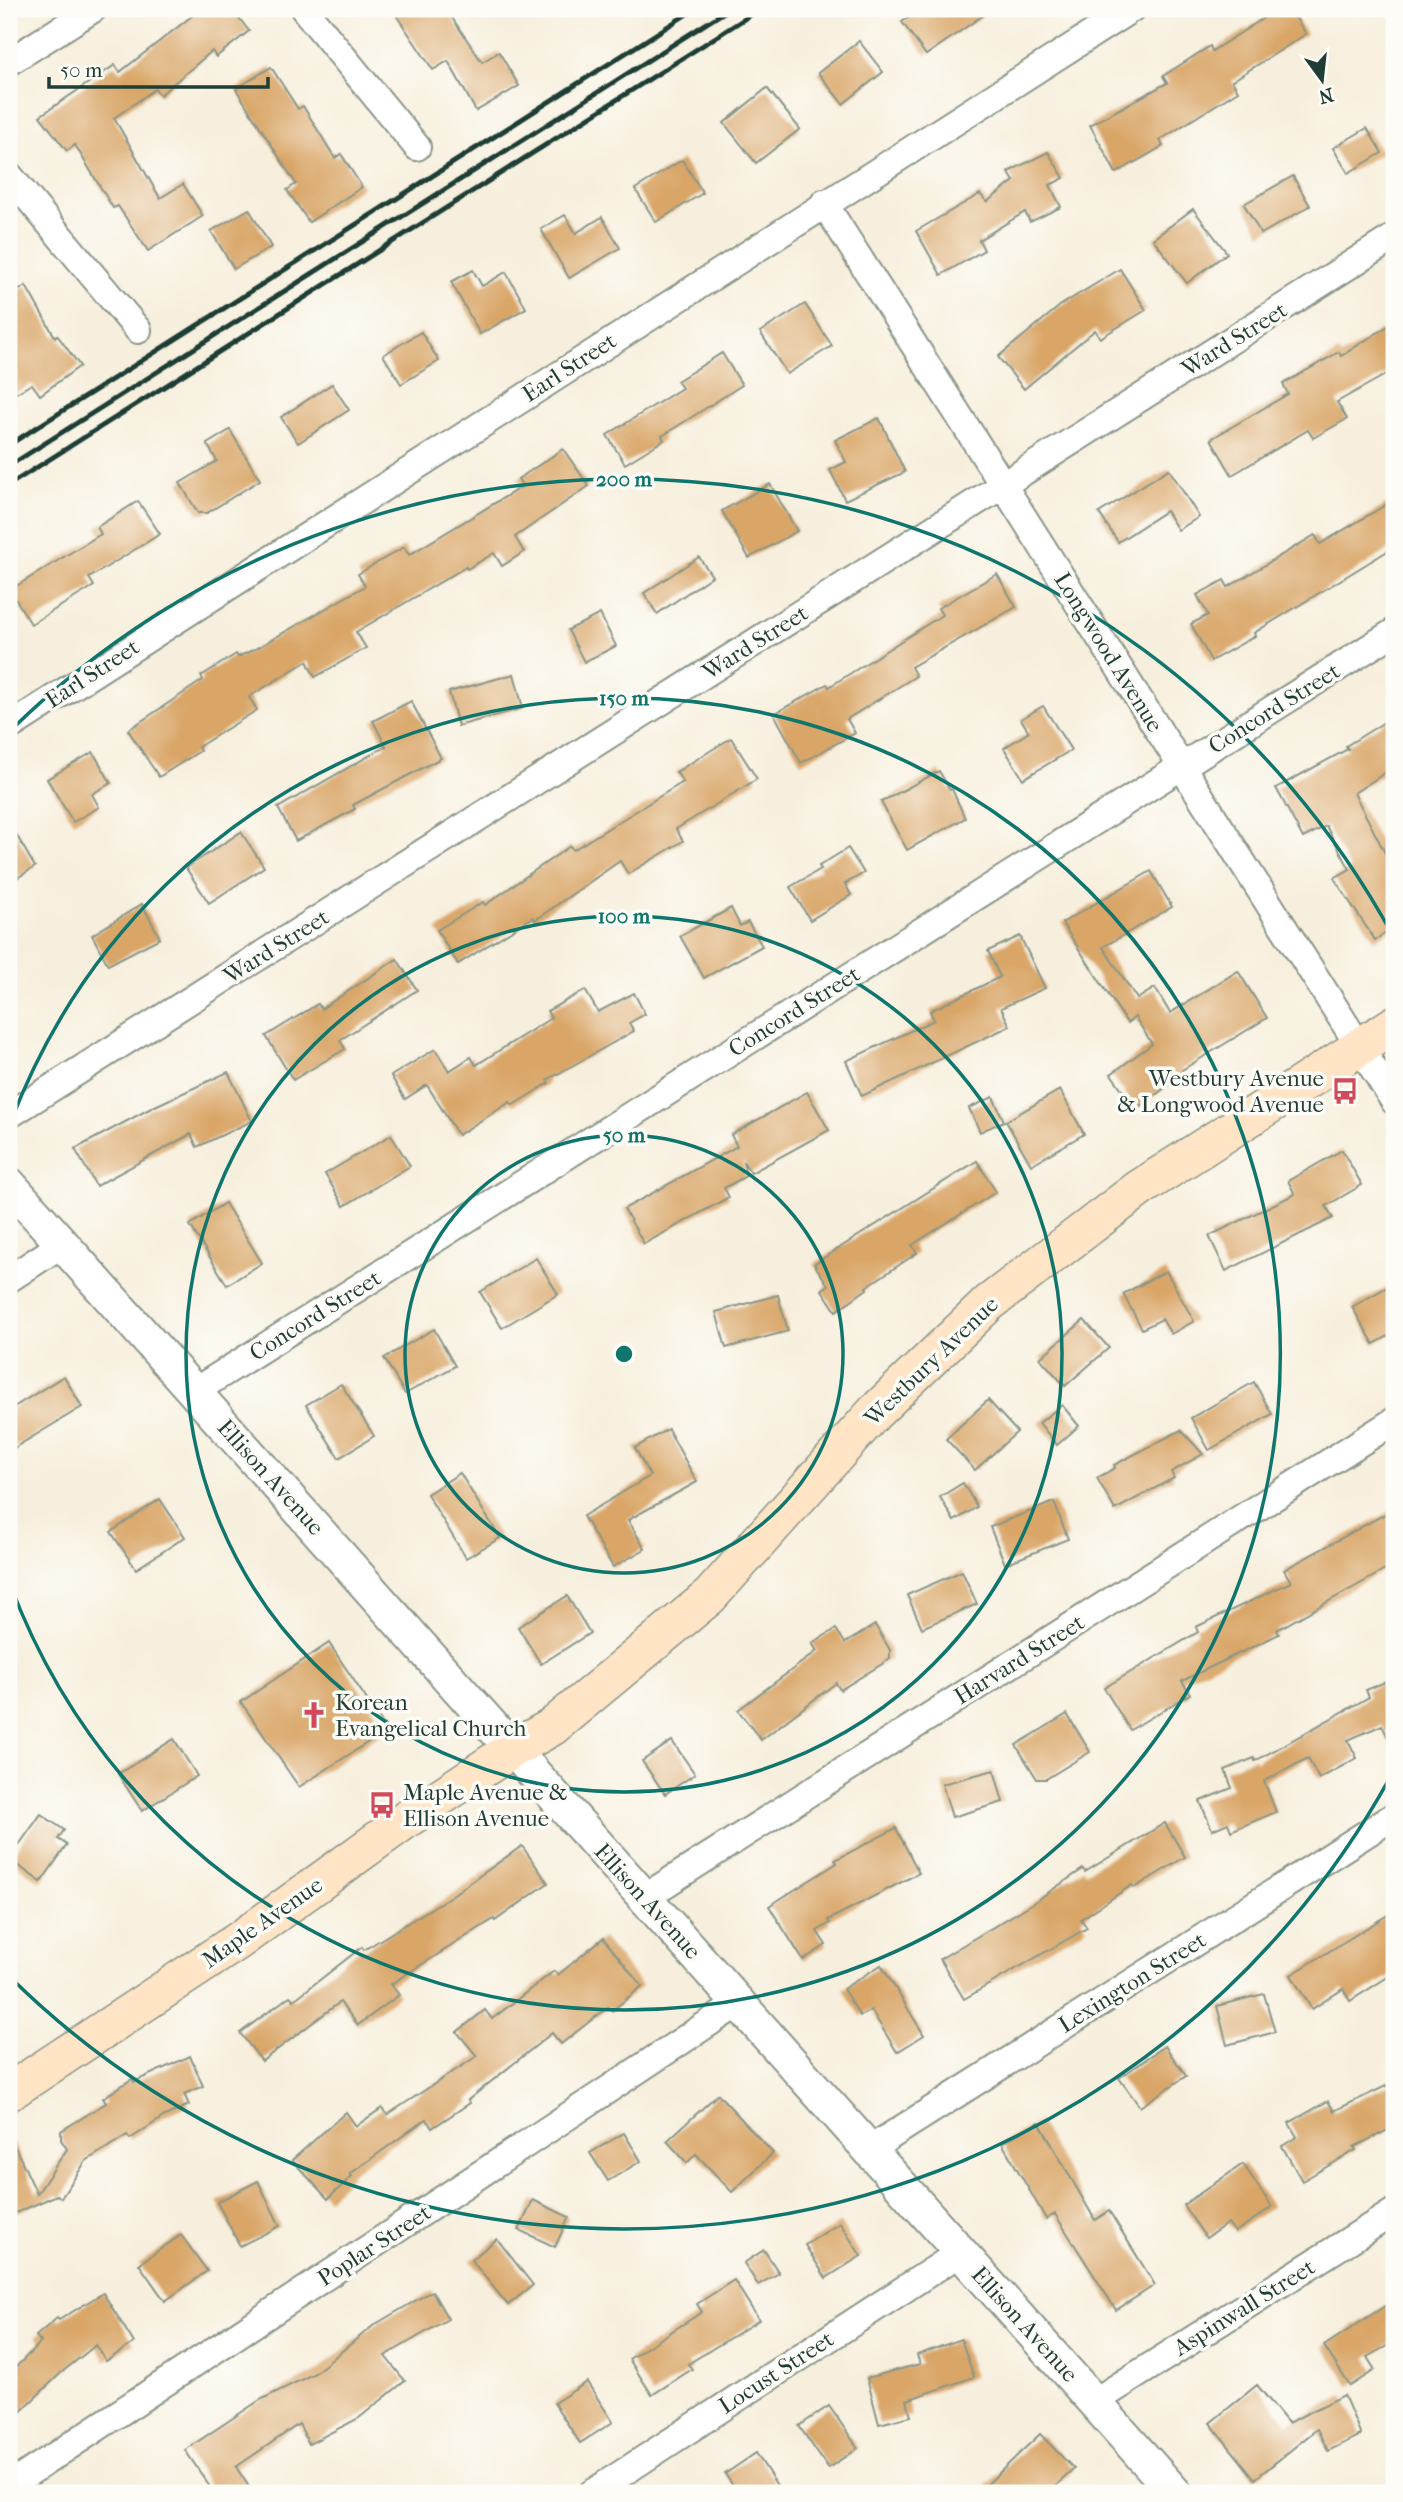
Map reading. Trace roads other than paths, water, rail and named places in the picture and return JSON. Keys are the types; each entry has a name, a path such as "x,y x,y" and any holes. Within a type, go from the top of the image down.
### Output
{"main road":[{"name":"Westbury Avenue","path":"513,1749 552,1727 710,1596 875,1412 989,1303 1140,1188 1394,1026"},
{"name":"Maple Avenue","path":"9,2092 238,1941 363,1850 513,1749"}],"street":[{"path":"9,62 93,9"},
{"path":"304,9 417,147"},
{"name":"Earl Street","path":"9,727 1131,9"},
{"path":"9,175 138,330"},
{"name":"Longwood Avenue","path":"824,203 1394,1101"},
{"name":"Ward Street","path":"9,1115 1394,237"},
{"name":"Concord Street","path":"195,1391 1394,632"},
{"name":"Ellison Avenue","path":"9,1184 1175,2493"},
{"path":"9,1279 62,1244"},
{"name":"Harvard Street","path":"645,1897 1394,1421"},
{"name":"Lexington Street","path":"870,2149 1394,1816"},
{"name":"Poplar Street","path":"9,2486 739,2003"},
{"name":"Aspinwall Street","path":"1094,2402 1394,2211"},
{"name":"Locust Street","path":"592,2493 961,2252"}],"railway":[{"path":"9,445 695,9"},
{"path":"9,466 729,9"},
{"path":"9,485 760,9"}],"place":[{"name":"Westbury Avenue & Longwood Avenue","path":"1345,1091"},
{"name":"Korean Evangelical Church","path":"314,1715"},
{"name":"Maple Avenue & Ellison Avenue","path":"382,1805"}]}
